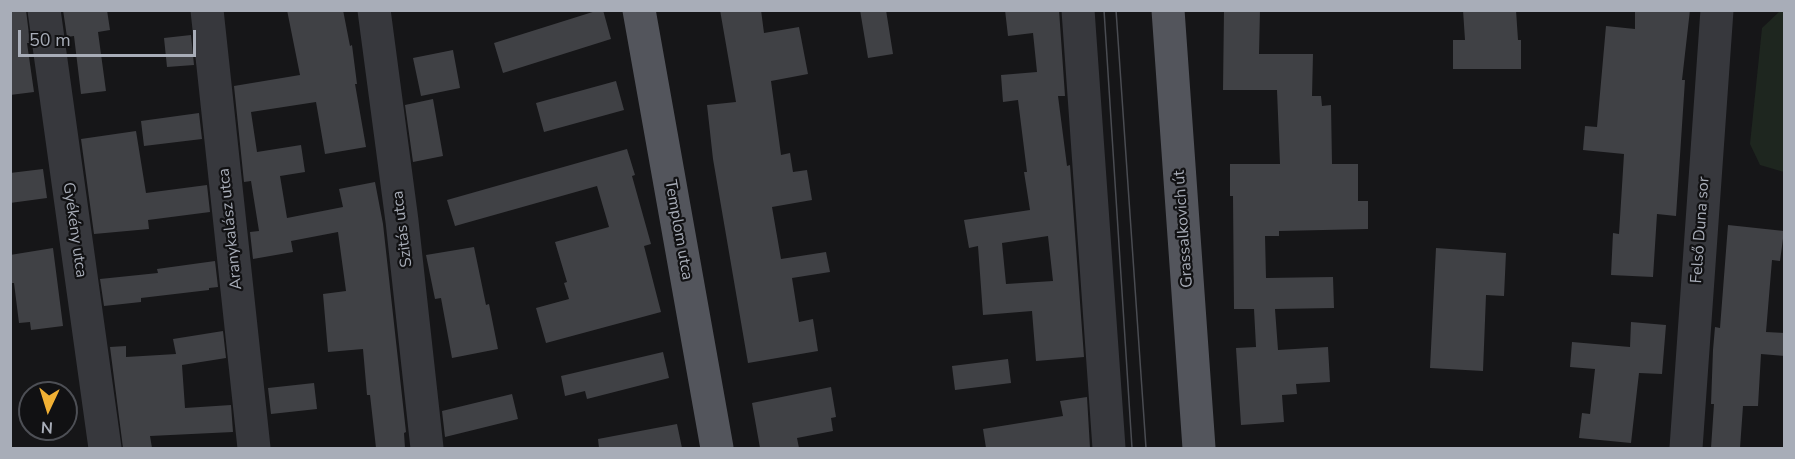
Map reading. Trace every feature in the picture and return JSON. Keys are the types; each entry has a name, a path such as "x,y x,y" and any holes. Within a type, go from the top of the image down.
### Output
{"main road":[{"name":"Templom utca","path":"639,10 717,448"},
{"name":"Grassalkovich út","path":"1168,10 1199,448"}],"street":[{"name":"Gyékény utca","path":"44,10 105,448"},
{"name":"Aranykalász utca","path":"207,10 254,448"},
{"name":"Szitás utca","path":"374,10 402,220 427,448"},
{"path":"1078,10 1109,448"},
{"name":"Felső Duna sor","path":"1686,448 1717,10"}],"shaded area":[{"path":"1780,11 1784,11 1784,172 1760,165 1750,144 1762,28"}],"building":[{"path":"10,10 26,10 30,43 27,43 34,92 10,95"},
{"path":"63,10 107,10 110,30 98,32 106,91 81,94 74,36 67,37"},
{"path":"287,10 343,10 350,46 352,45 357,84 355,84 366,147 325,154 316,102 251,112 257,152 301,145 305,172 280,176 287,218 343,207 339,189 375,182 383,224 406,432 404,433 405,448 376,448 370,395 367,395 363,349 328,352 323,294 346,291 338,232 291,241 293,252 253,259 250,232 259,231 251,181 244,182 234,86 300,75"},
{"path":"603,10 611,39 503,73 494,43"},
{"path":"720,10 761,10 764,33 799,27 808,74 771,81 781,155 790,153 793,172 807,170 812,200 772,207 781,259 826,252 830,272 792,278 799,322 813,319 818,351 748,363 713,159 707,105 736,102"},
{"path":"860,10 886,10 893,54 868,58"},
{"path":"1005,10 1059,10 1065,96 1058,96 1067,166 1070,165 1084,357 1036,361 1032,311 983,315 978,246 969,248 964,220 1030,210 1024,172 1027,172 1018,100 1003,102 1001,75 1037,72 1033,33 1008,36","holes":["1048,236 1053,281 1006,284 1002,243"]},
{"path":"1224,10 1260,10 1259,54 1313,54 1312,96 1321,96 1322,106 1331,105 1332,164 1358,164 1358,201 1368,201 1368,229 1279,231 1279,236 1265,236 1266,278 1333,277 1334,308 1275,309 1278,350 1328,347 1330,382 1296,384 1297,394 1282,395 1284,422 1241,425 1236,348 1256,347 1254,309 1234,309 1233,196 1230,196 1230,164 1280,164 1277,90 1223,90"},
{"path":"1463,10 1516,10 1518,40 1521,40 1521,69 1453,69 1453,40 1465,40"},
{"path":"1635,10 1690,10 1682,80 1685,80 1676,216 1657,214 1653,277 1611,275 1613,233 1619,234 1624,154 1583,150 1585,126 1597,127 1606,26 1635,29"},
{"path":"191,35 194,65 167,67 164,38"},
{"path":"453,50 460,88 421,96 413,58"},
{"path":"616,81 624,110 544,132 536,103"},
{"path":"433,99 443,156 413,162 405,105"},
{"path":"199,113 202,139 144,146 141,121"},
{"path":"136,131 146,193 207,185 210,212 148,220 149,229 94,234 81,139"},
{"path":"627,149 651,244 644,246 661,312 546,343 536,308 569,299 564,283 567,282 555,242 609,227 597,186 455,226 447,200"},
{"path":"43,169 47,198 10,203 10,173"},
{"path":"1728,225 1784,231 1780,261 1772,260 1766,332 1785,333 1785,356 1761,354 1758,406 1743,406 1740,448 1711,448 1714,404 1711,404 1713,350 1715,327 1720,328"},
{"path":"474,247 498,349 452,358 441,298 435,299 426,255"},
{"path":"53,248 63,326 31,330 30,322 19,323 14,283 10,283 10,255"},
{"path":"1436,248 1506,253 1504,296 1486,295 1483,371 1430,368"},
{"path":"215,261 218,287 141,298 141,302 104,306 100,279 158,273 157,269"},
{"path":"1631,322 1666,325 1662,374 1639,373 1631,443 1579,438 1582,413 1590,414 1595,369 1570,367 1572,342 1630,347"},
{"path":"223,331 226,358 182,365 185,408 231,405 233,432 150,436 152,448 123,448 110,347 126,346 126,357 176,354 173,339"},
{"path":"663,352 669,378 587,399 585,391 565,396 561,376"},
{"path":"1008,359 1011,383 955,390 952,366"},
{"path":"314,383 317,409 271,414 268,388"},
{"path":"831,387 836,417 831,418 833,431 797,438 799,448 760,448 752,403"},
{"path":"512,394 518,419 445,437 442,411"},
{"path":"1087,397 1090,448 986,448 983,429 1063,416 1060,401"},
{"path":"677,424 682,448 599,448 598,439"}],"tram line":[{"path":"1104,10 1132,448"},
{"path":"1116,10 1146,448"}]}
